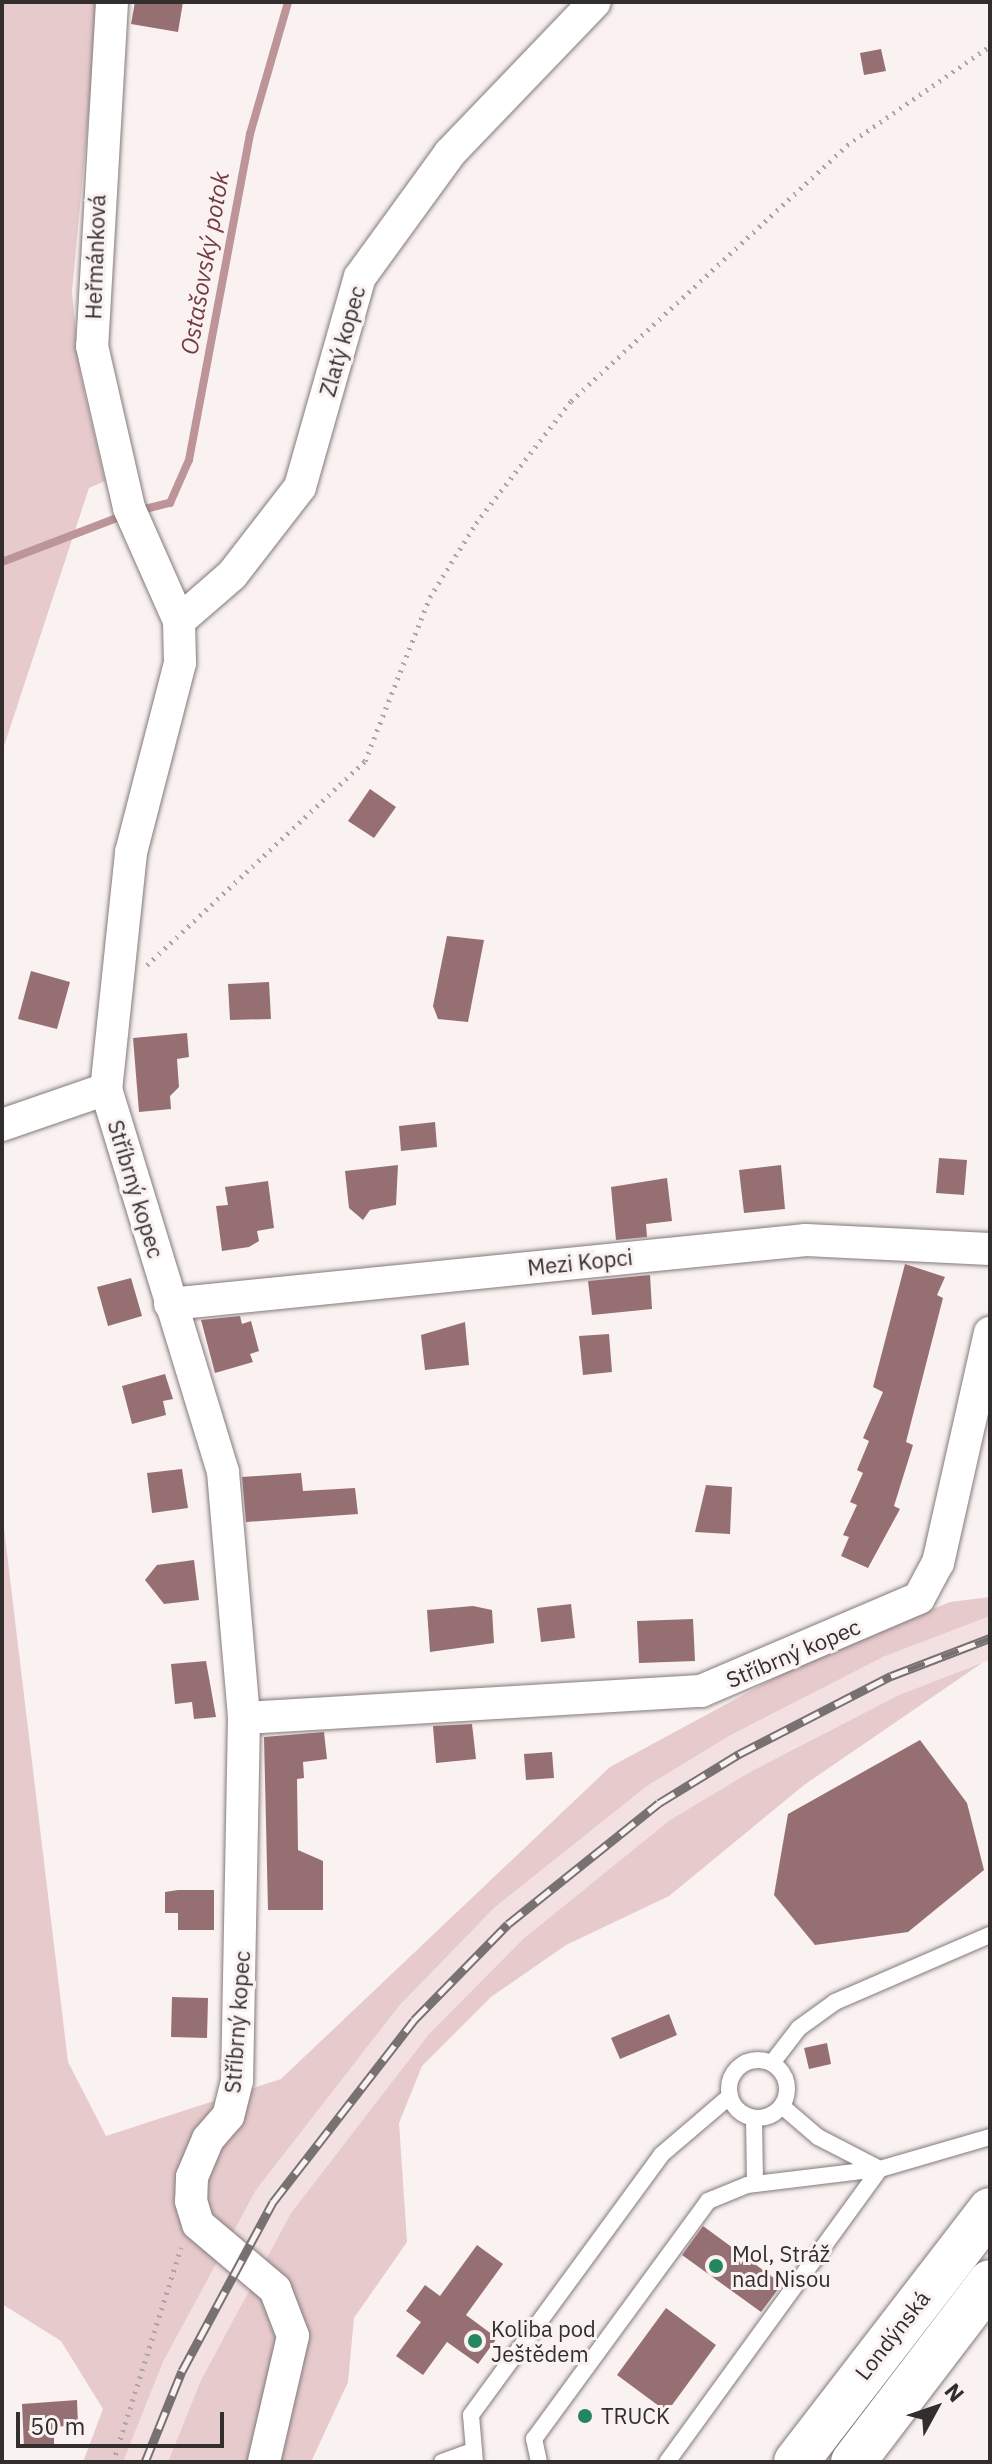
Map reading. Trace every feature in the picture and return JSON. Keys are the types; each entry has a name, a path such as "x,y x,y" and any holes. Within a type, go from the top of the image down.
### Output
{"highway":[{"name":"Londýnská","path":"796,2462 990,2210"},
{"name":"Londýnská","path":"853,2462 990,2282"}],"street":[{"name":"Heřmánková","path":"112,2 92,346 129,508 179,621"},
{"name":"Zlatý kopec","path":"179,621 232,575 300,487 360,277 450,153 595,2"},
{"name":"Stříbrný kopec","path":"179,621 180,663 131,853 112,997 106,1089 223,1472 244,1718 237,2081 228,2116 208,2139 192,2177 191,2201 198,2224 275,2289 293,2336 264,2462"},
{"path":"2,1125 106,1089"},
{"name":"Mezi Kopci","path":"170,1304 806,1240 990,1249"},
{"name":"Stříbrný kopec","path":"244,1718 701,1691 919,1598 938,1563 990,1333"}],"lane":[{"path":"772,2063 799,2028 835,2002 990,1935"},
{"path":"442,2462 474,2457 471,2415 661,2155 730,2096 742,2064 772,2063"},
{"path":"772,2063 785,2078 782,2106"},
{"path":"730,2096 754,2118 755,2184"},
{"path":"754,2118 782,2106"},
{"path":"782,2106 818,2137 880,2169"},
{"path":"539,2462 534,2439 708,2201 755,2184 880,2169 990,2137"},
{"path":"667,2462 880,2169"}],"path":[{"path":"112,997 365,761 430,597 476,523 571,401 847,145 990,46"},
{"path":"113,2462 175,2255"}],"shaded area":[{"path":"2,2 99,2 72,292 80,373 105,481 89,488 2,752"},
{"path":"2,1512 68,2062 106,2136 281,2079 610,1767 808,1660 950,1602 990,1597 990,1616 883,1657 729,1736 647,1786 494,1908 399,2006 256,2190 163,2362 123,2462 83,2462 103,2409 61,2341 2,2304"},
{"path":"990,1616 990,1660 899,1695 750,1772 670,1820 523,1939 429,2034 291,2213 201,2380 168,2462 123,2462 163,2362 256,2190 399,2006 494,1908 647,1786 729,1736 883,1657"},
{"path":"982,1663 804,1785 669,1896 566,1945 491,1997 422,2066 399,2123 407,2242 354,2318 348,2382 311,2462 168,2462 201,2380 291,2213 429,2034 523,1939 670,1820 750,1772 899,1695"}],"building":[{"path":"135,2 183,2 178,32 131,24"},
{"path":"881,49 886,71 864,75 860,53"},
{"path":"370,789 396,807 374,838 348,821"},
{"path":"447,936 484,940 468,1022 438,1019 433,1006"},
{"path":"31,971 70,982 57,1029 18,1019"},
{"path":"269,982 271,1019 230,1020 228,984"},
{"path":"187,1033 189,1057 177,1059 179,1087 170,1096 171,1109 139,1112 133,1038"},
{"path":"435,1122 437,1147 401,1151 399,1126"},
{"path":"939,1158 967,1160 964,1195 936,1193"},
{"path":"398,1165 396,1205 370,1210 363,1220 349,1208 345,1171"},
{"path":"781,1165 785,1209 744,1213 739,1170"},
{"path":"667,1178 672,1221 646,1224 647,1237 616,1240 611,1187"},
{"path":"268,1181 274,1228 257,1231 259,1241 249,1247 222,1251 216,1206 228,1205 225,1187"},
{"path":"905,1264 945,1277 937,1295 943,1298 906,1442 913,1445 894,1506 900,1509 868,1568 841,1556 849,1537 843,1535 857,1505 850,1502 863,1473 857,1470 869,1441 863,1438 883,1392 873,1387"},
{"path":"650,1275 652,1309 592,1315 588,1281"},
{"path":"131,1278 142,1316 108,1326 97,1287"},
{"path":"240,1316 242,1324 251,1321 259,1351 250,1354 253,1362 215,1373 201,1320"},
{"path":"465,1322 469,1365 425,1370 421,1335"},
{"path":"609,1334 612,1372 583,1375 579,1336"},
{"path":"165,1374 173,1399 163,1401 166,1415 132,1424 122,1386"},
{"path":"182,1469 188,1508 152,1513 147,1473"},
{"path":"301,1473 303,1491 355,1488 358,1514 246,1522 242,1477"},
{"path":"706,1485 732,1487 730,1534 695,1532"},
{"path":"194,1560 199,1600 164,1604 145,1580 157,1565"},
{"path":"571,1604 575,1638 541,1642 537,1608"},
{"path":"473,1606 492,1610 494,1643 430,1652 427,1610"},
{"path":"693,1619 695,1661 639,1663 637,1621"},
{"path":"206,1661 216,1717 194,1719 192,1702 175,1704 171,1664"},
{"path":"472,1724 476,1759 436,1763 433,1726"},
{"path":"324,1732 327,1759 303,1762 304,1778 297,1779 298,1850 323,1861 323,1910 268,1910 264,1737"},
{"path":"920,1740 967,1803 984,1870 908,1932 815,1945 774,1895 788,1814"},
{"path":"552,1752 554,1778 526,1780 524,1754"},
{"path":"214,1890 214,1930 178,1930 178,1913 165,1913 165,1892"},
{"path":"172,1997 208,1998 207,2038 171,2037"},
{"path":"669,2014 677,2035 620,2059 611,2038"},
{"path":"827,2043 831,2064 809,2069 804,2048"},
{"path":"703,2226 782,2284 761,2312 682,2255"},
{"path":"477,2245 503,2264 466,2315 497,2338 478,2364 447,2342 423,2375 396,2356 421,2322 406,2311 425,2285 440,2296"},
{"path":"666,2308 716,2345 667,2412 617,2375"},
{"path":"77,2400 78,2425 54,2427 54,2446 24,2448 22,2404"}],"waterway":[{"name":"Ostašovský potok","path":"141,510 170,503 189,460 250,134 288,2"},
{"name":"Ostašovský potok","path":"2,562 119,517"}],"railway":[{"path":"145,2462 182,2371 273,2202 414,2020 508,1924 659,1803 739,1754 891,1676 990,1638"}],"place":[{"name":"Mol, Stráž nad Nisou","path":"716,2266"},
{"name":"Koliba pod Ještědem","path":"475,2341"},
{"name":"TRUCK","path":"585,2416"}]}
